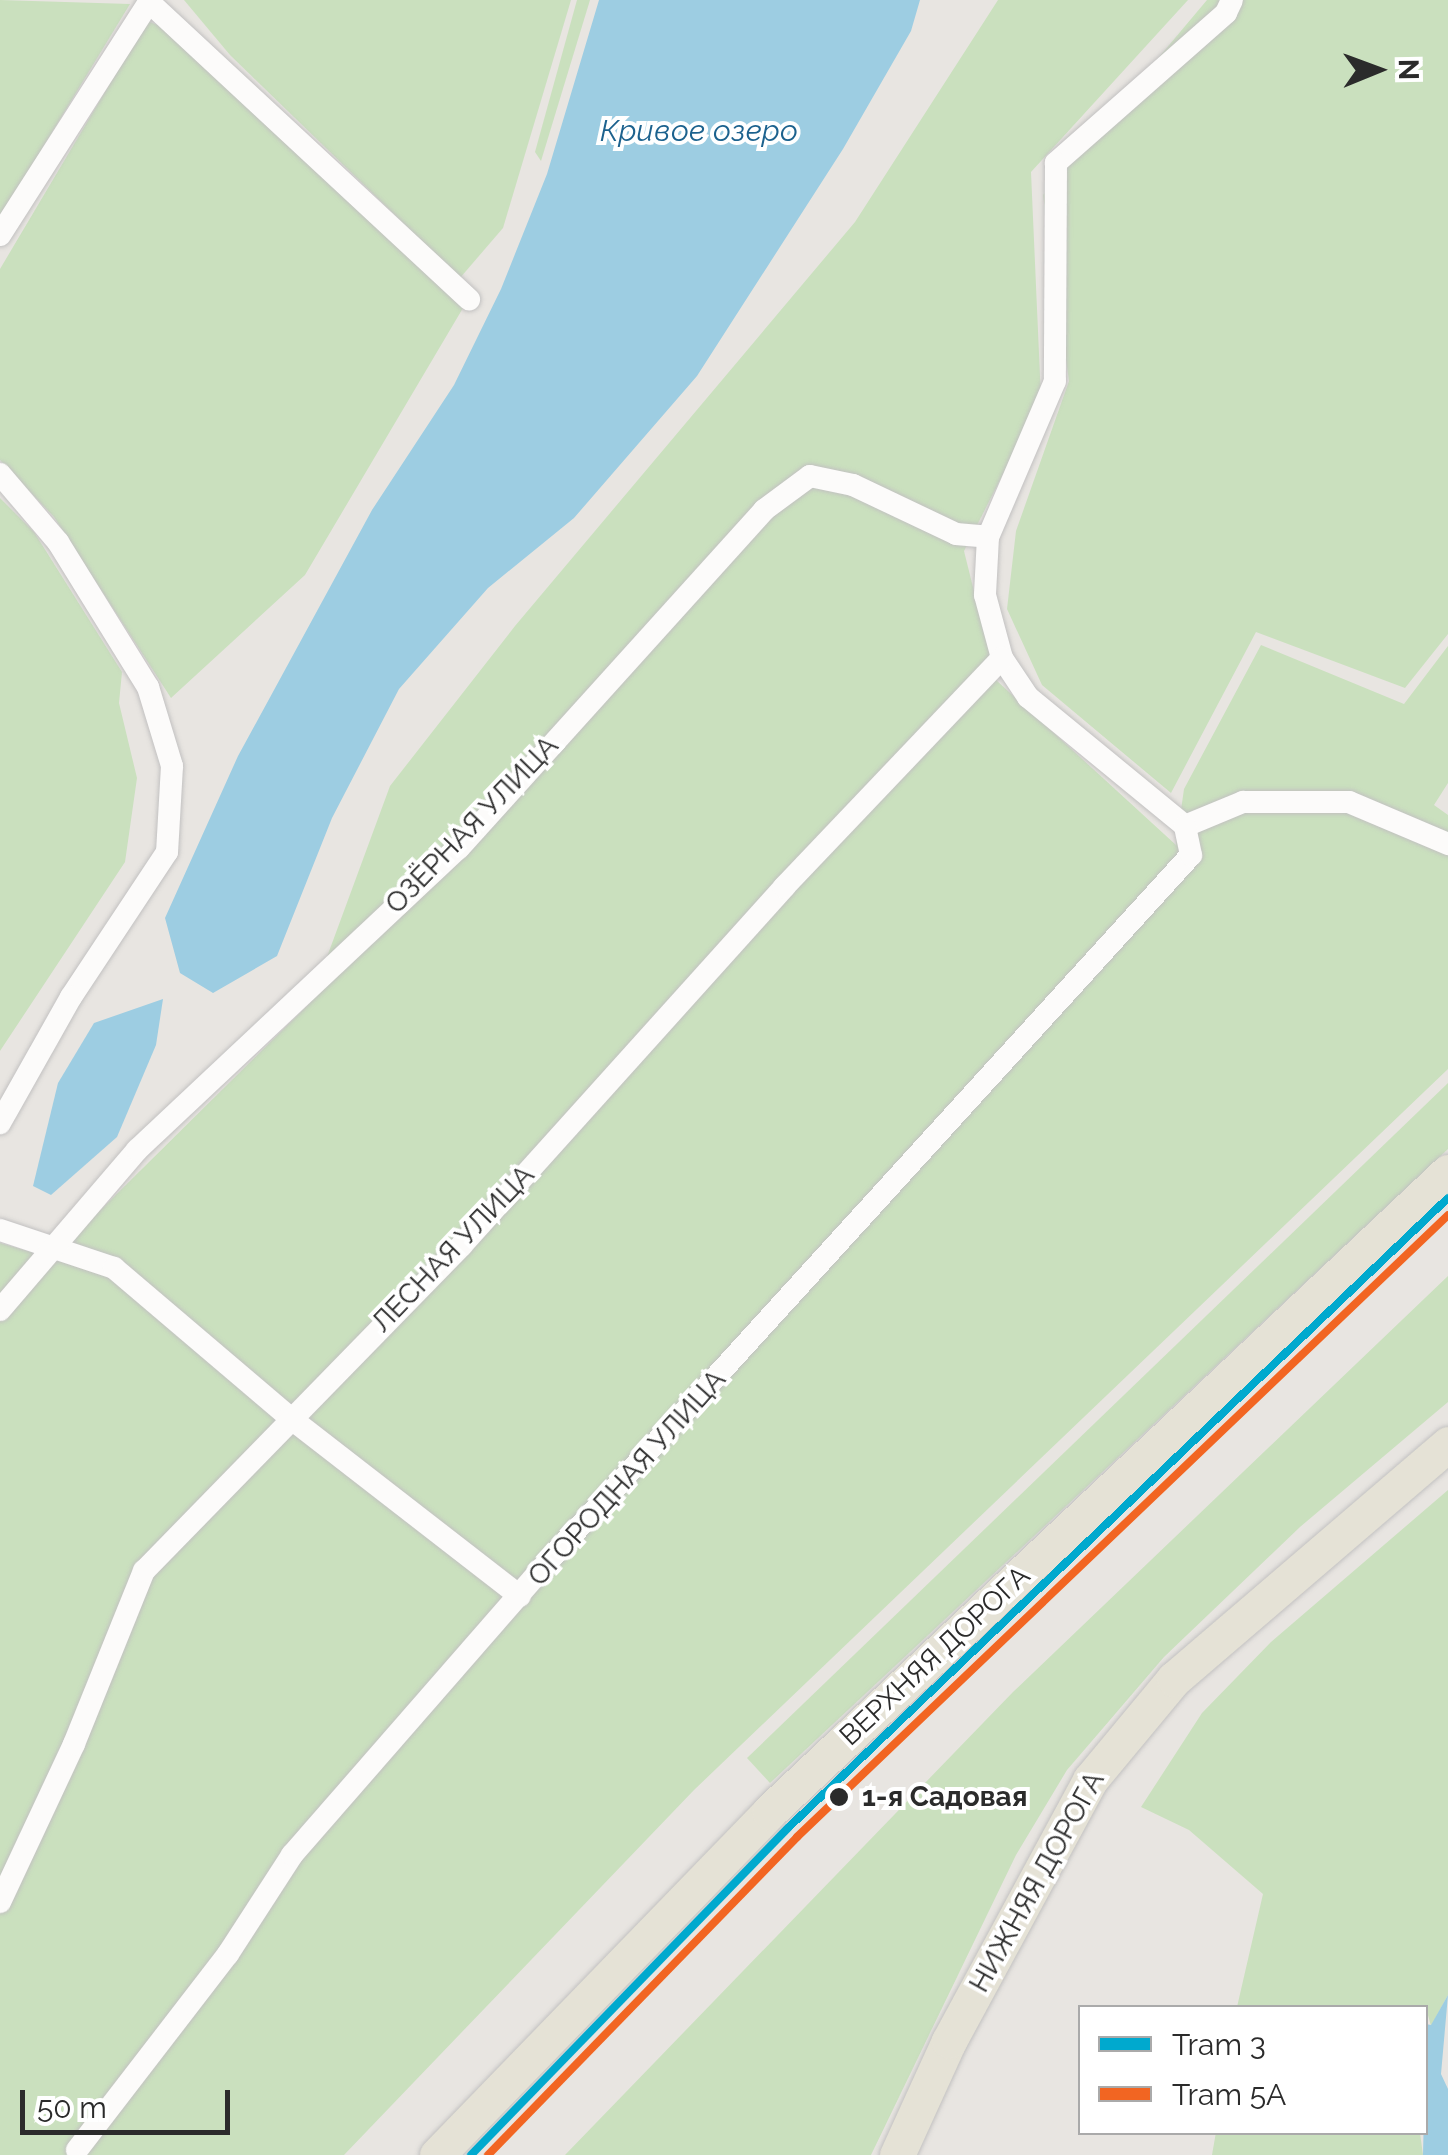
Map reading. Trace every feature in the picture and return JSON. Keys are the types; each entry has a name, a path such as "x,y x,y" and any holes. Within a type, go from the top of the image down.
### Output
{"main road":[{"name":"ВЕРХНЯЯ ДОРОГА","path":"436,2155 769,1812 1448,1172"},
{"name":"НИЖНЯЯ ДОРОГА","path":"897,2155 950,2041 1090,1780 1174,1678 1448,1444"}],"street":[{"path":"1232,0 1226,13 1056,163 1055,380 988,537 986,595 1002,658 1028,696 1185,826 1244,802 1349,802 1448,844"},
{"path":"0,236 148,1 470,299"},
{"path":"0,474 58,542 148,687 172,766 167,852 71,997 0,1123"},
{"name":"ОЗЁРНАЯ УЛИЦА","path":"0,1310 137,1150 459,848 764,510 810,476 853,485 956,534 988,537"},
{"name":"ЛЕСНАЯ УЛИЦА","path":"0,1902 74,1744 144,1571 290,1417 462,1245 784,887 1002,658"},
{"name":"ОГОРОДНАЯ УЛИЦА","path":"78,2150 228,1954 292,1854 1191,854 1185,826"},
{"path":"0,1230 114,1268 290,1417 520,1596"}],"green space":[{"path":"0,0 130,4 0,218"},
{"path":"184,0 571,0 503,228 460,278 230,55"},
{"path":"577,0 590,0 541,161 535,152"},
{"path":"998,0 1188,0 1031,172 1041,399 964,551 996,680 1176,845 1184,789 1261,645 1404,704 1448,646 1448,783 1434,805 1448,815 1448,1069 694,1790 344,2155 0,2155 0,1243 52,1258 310,1003 390,786 515,626 855,222"},
{"path":"1207,0 1448,0 1448,634 1405,688 1256,632 1171,793 1042,685 1007,609 1016,531 1069,381 1043,195"},
{"path":"147,21 166,28 463,308 305,575 171,698 54,517 0,460 0,269"},
{"path":"0,498 34,532 122,672 119,703 137,778 125,862 0,1051"},
{"path":"1448,1083 1448,1149 770,1783 747,1758"},
{"path":"1448,1276 1448,1402 1300,1527 1164,1657 1067,1770 1016,1855 871,2155 565,2155 1013,1692"},
{"path":"1448,1490 1448,1995 1431,2026 1428,2005 1237,2005 1263,1894 1189,1830 1141,1807 1202,1713 1271,1642"},
{"path":"1215,2135 1420,2135 1423,2155 1212,2155"}],"water":[{"name":"Кривое озеро","path":"599,0 920,0 911,31 843,149 697,376 574,518 488,588 399,689 332,818 277,956 213,993 180,973 165,918 238,756 372,510 454,385 501,289 547,174"},
{"path":"163,999 156,1045 117,1137 51,1195 33,1186 58,1083 94,1023"},
{"path":"1448,1995 1441,2074 1448,2089 1448,2155 1423,2155 1423,2135 1428,2135 1428,2024"}],"tram line":[{"name":"3","path":"471,2155 788,1828 1448,1198"},
{"name":"5А","path":"488,2155 797,1837 1448,1215"}],"place":[{"name":"1-я Садовая","path":"839,1797"}]}
